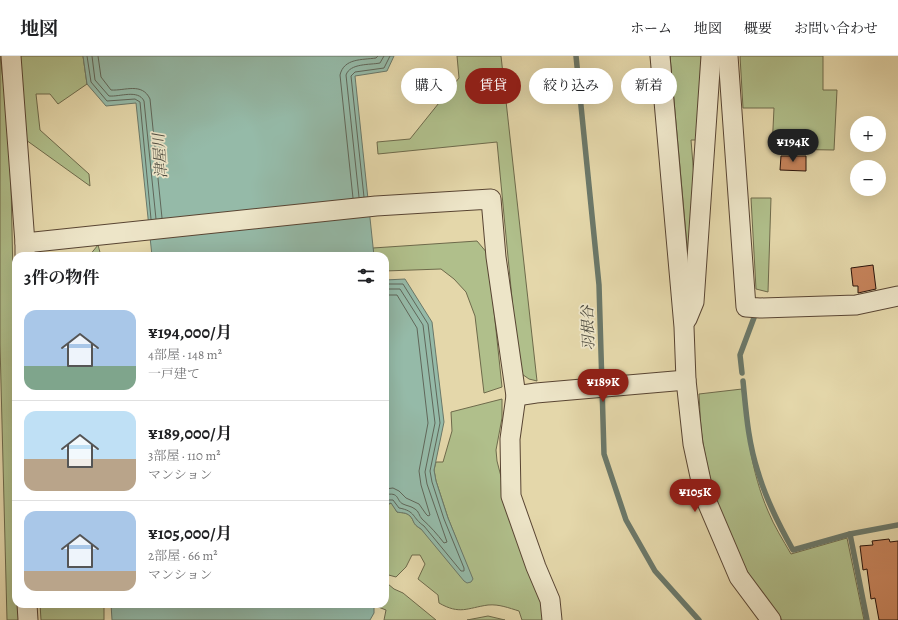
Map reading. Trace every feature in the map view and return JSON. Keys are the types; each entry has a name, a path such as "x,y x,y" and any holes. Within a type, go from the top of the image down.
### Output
{"street":[{"path":"11,56 25,249 143,230 376,206 491,198 496,257 516,396 510,439 511,496 536,567 550,600 552,620"},
{"path":"660,56 684,327 686,380 693,444 704,495 739,577 771,620"},
{"path":"684,327 694,302 711,56"},
{"path":"728,56 746,307 760,308 856,305 898,296"},
{"path":"516,396 686,380"},
{"path":"27,608 28,620"}],"green space":[{"path":"0,56 10,136 12,252 12,608 20,608 20,620 7,620 0,344"},
{"path":"18,56 83,56 87,84 58,104 50,94 36,94 40,130 89,174 90,186 26,140"},
{"path":"457,56 501,56 502,68 465,68 465,104 506,104 537,381 529,379 519,372 497,142 378,154 377,142 410,139 438,104 457,104 457,80 459,78"},
{"path":"670,56 705,56 701,140 691,140 695,189 691,290 674,104 677,104 677,68 671,68"},
{"path":"740,56 823,56 823,90 837,90 834,150 772,149 774,108 743,108"},
{"path":"751,198 771,198 768,292 756,289"},
{"path":"477,241 488,254 502,387 484,393 475,316 466,292 454,279 441,269 389,271 389,252 374,252 373,248"},
{"path":"98,245 100,252 92,252"},
{"path":"742,389 748,435 757,481 770,517 791,554 847,538 864,620 782,620 766,601 741,559 730,537 714,491 701,431 699,394"},
{"path":"502,399 502,418 496,450 497,461 507,500 542,604 544,620 522,620 519,611 500,606 488,605 464,610 446,607 439,603 438,595 418,579 425,564 420,555 412,555 406,567 396,577 389,575 389,504 392,503 397,512 405,513 410,516 416,526 421,529 472,579 448,518 434,470 436,462 443,462 452,431 451,412"},
{"path":"389,585 403,593 436,620 384,620 386,610 381,608 389,608"},
{"path":"40,608 104,608 104,620 41,620"},
{"path":"488,616 505,620 467,620"}],"water":[{"name":"津屋川","path":"83,56 394,56 387,71 355,76 374,252 152,252 136,103 106,106 87,84"},
{"path":"405,279 432,322 444,422 434,470 448,518 473,579 471,582 467,583 464,581 421,529 414,524 410,516 405,513 397,512 391,503 389,504 389,280"},
{"path":"111,608 374,608 374,613 370,620 112,620"}],"building":[{"path":"781,156 806,156 806,171 780,170"},
{"path":"873,265 876,289 858,293 858,286 853,286 851,268"},
{"path":"889,539 890,542 898,541 898,620 879,620 875,598 871,599 867,569 863,570 860,546 873,545 872,541"}],"waterway":[{"name":"羽根谷","path":"576,56 599,285 604,454 626,520 655,571 699,620"},
{"path":"742,373 740,355 755,315"},
{"path":"743,381 752,449 761,482 773,512 793,550 850,534 867,620"},
{"path":"850,534 898,525"}]}
